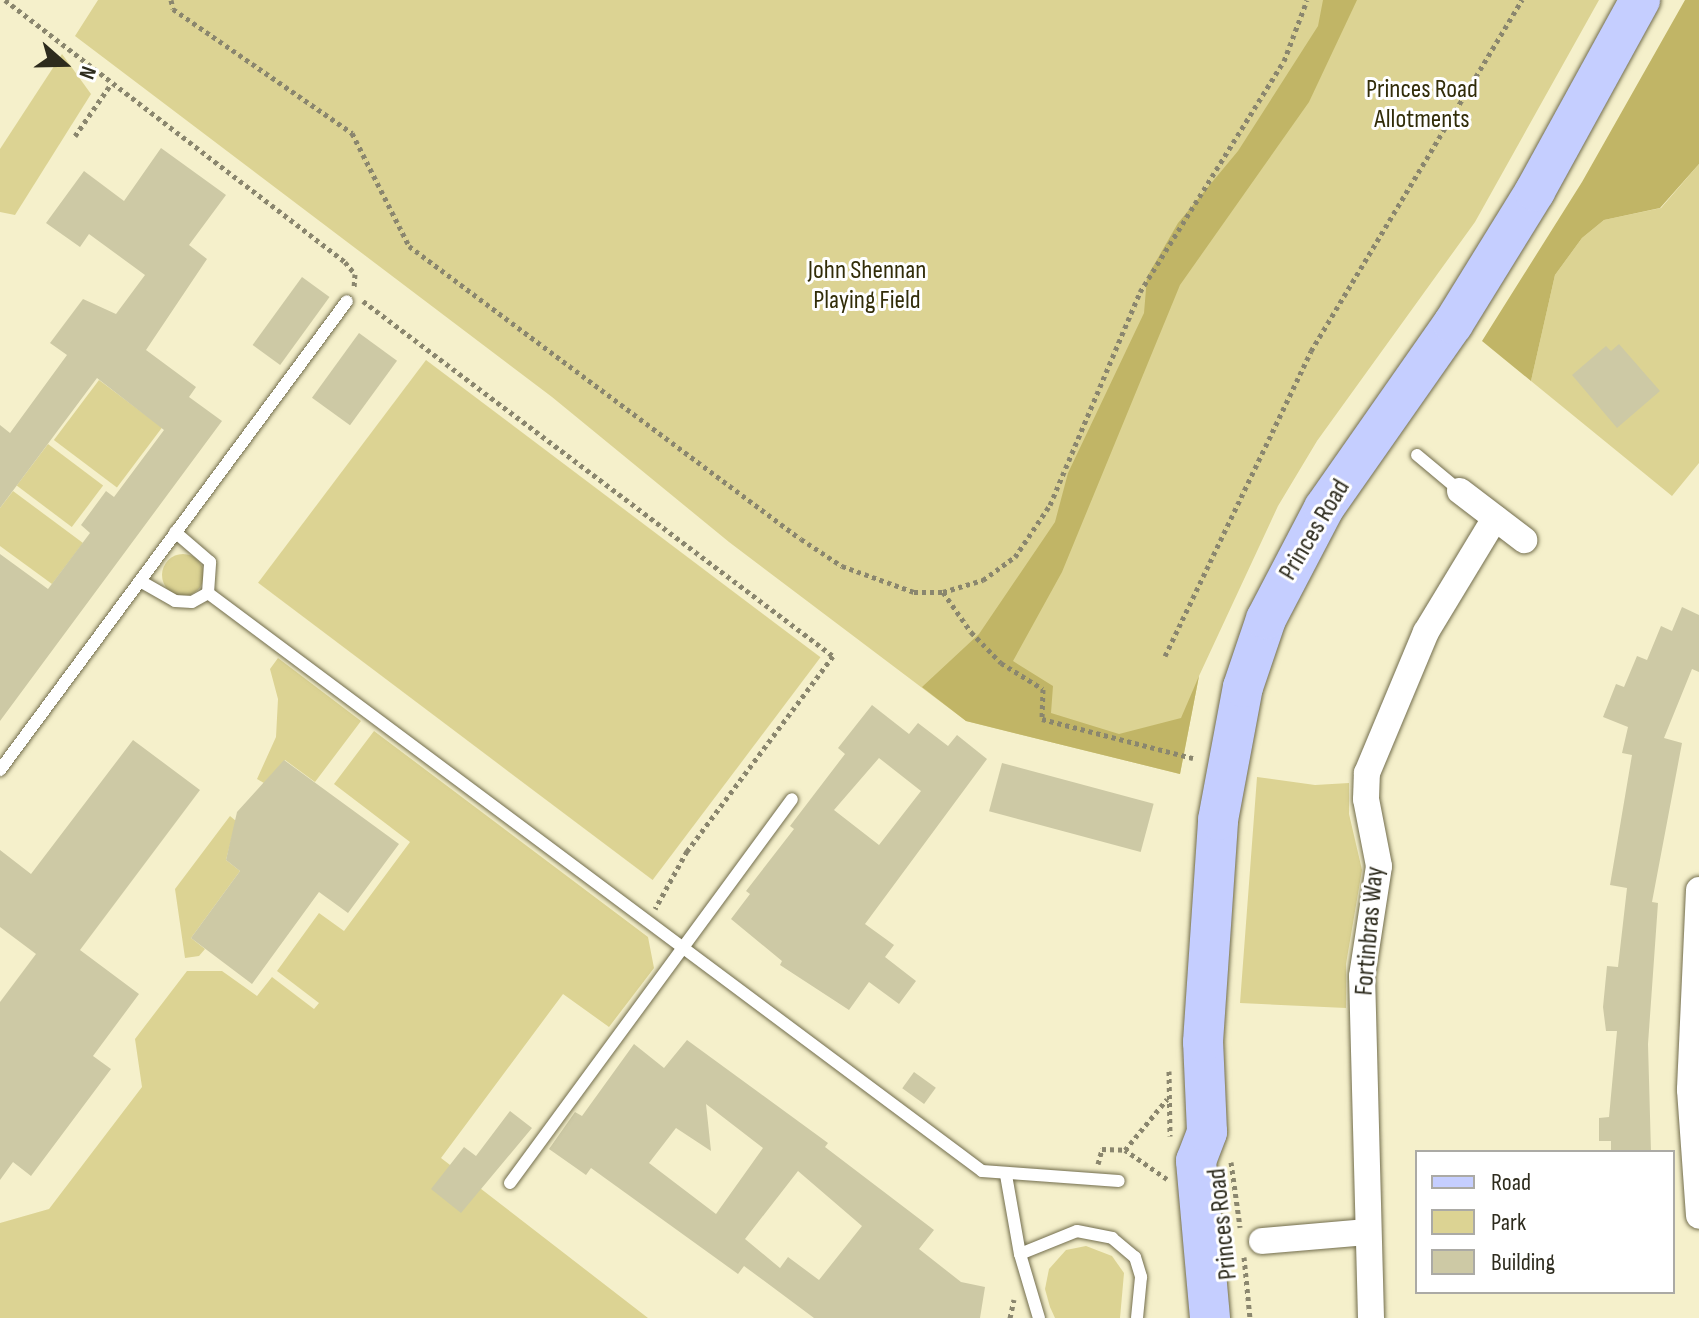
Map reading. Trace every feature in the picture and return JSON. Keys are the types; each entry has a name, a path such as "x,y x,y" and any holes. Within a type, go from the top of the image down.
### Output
{"main road":[{"name":"Princes Road","path":"1233,1318 1216,1147 1219,1143 1203,1042 1218,820 1234,726 1266,619 1324,508 1453,324 1535,191 1640,0"},
{"name":"Princes Road","path":"1210,1318 1196,1161 1219,1143"}],"street":[{"path":"1460,491 1524,540"},
{"name":"Fortinbras Way","path":"1371,1318 1366,1232 1369,1170 1362,976 1379,866 1366,799 1367,773 1426,632 1495,518"},
{"path":"1699,890 1690,1090 1699,1216"},
{"path":"1252,1242 1366,1232"}],"lane":[{"path":"0,770 347,301"},
{"path":"1417,455 1460,491"},
{"path":"175,532 210,562 208,593"},
{"path":"140,581 175,601 192,602 208,593"},
{"path":"208,593 982,1171 1119,1181"},
{"path":"510,1183 792,799"},
{"path":"1006,1175 1020,1254 1039,1318"},
{"path":"1020,1254 1077,1231 1112,1238 1135,1257 1141,1277 1137,1318"}],"path":[{"path":"5,0 345,262 355,274 352,293 833,656 687,851 646,923"},
{"path":"171,0 173,9 352,133 409,246 493,312 842,566 887,586 943,592 983,580 1015,557 1050,505 1140,292 1284,61 1307,0"},
{"path":"1165,656 1311,351 1522,0"},
{"path":"75,136 111,84"},
{"path":"943,592 971,632 1001,663 1043,689 1042,719 1193,758"},
{"path":"1167,1099 1122,1150 1174,1184"},
{"path":"1219,1143 1252,1242 1250,1318"}],"green space":[{"name":"John Shennan Playing Field","path":"98,0 1599,0 1475,222 1317,441 1278,506 1199,676 1180,774 966,721 729,542 552,397 75,36"},
{"path":"62,54 91,94 15,215 0,212 0,149"},
{"path":"1699,164 1699,463 1672,496 1531,381 1555,275 1582,238 1604,220 1661,208"},
{"path":"426,360 821,657 653,880 258,583"},
{"path":"99,380 162,428 117,487 54,440"},
{"path":"48,444 103,486 72,527 17,486"},
{"path":"13,491 83,543 52,584 0,546 0,508"},
{"path":"183,554 198,560 204,575 198,590 183,596 168,590 162,575 168,560"},
{"path":"278,658 361,721 315,782 285,760 264,783 257,779 276,737 278,699 270,669"},
{"path":"374,731 648,937 654,968 609,1027 563,994 441,1158 648,1318 0,1318 0,1223 49,1209 142,1087 135,1039 187,971 222,971 257,996 272,977 314,1009 319,1003 277,971 319,913 344,931 410,842 334,784"},
{"path":"1257,777 1315,785 1349,783 1349,814 1362,870 1346,964 1346,1008 1240,1003"},
{"path":"230,816 236,821 226,860 240,871 191,938 205,949 199,956 185,958 175,889"},
{"path":"1086,1246 1112,1256 1124,1273 1120,1318 1055,1318 1045,1289 1049,1269 1066,1250"}],"shaded area":[{"path":"1323,0 1357,0 1309,102 1180,285 1062,572 1013,661 1053,686 1051,713 1119,734 1181,718 1199,676 1180,774 966,721 922,687 979,634 1055,522 1068,473 1144,313 1147,277 1178,223 1238,151 1318,26"},
{"path":"1685,0 1699,0 1699,164 1660,208 1604,220 1582,238 1555,275 1531,381 1482,341 1582,182"}],"building":[{"path":"161,148 226,195 189,245 207,259 146,350 196,387 189,397 222,421 0,721 0,554 48,589 90,533 81,525 106,491 114,497 164,430 97,378 0,508 0,425 10,433 67,355 50,343 83,299 116,314 145,275 89,234 80,247 46,223 84,171 124,201"},
{"path":"302,277 330,297 280,365 253,345"},
{"path":"359,333 397,361 350,425 312,398"},
{"path":"1619,344 1660,391 1617,428 1572,375 1606,346 1611,351"},
{"path":"1682,607 1699,615 1699,672 1692,669 1664,738 1682,743 1652,902 1658,903 1648,1044 1651,1150 1611,1150 1611,1141 1599,1141 1599,1118 1609,1117 1617,1031 1606,1031 1603,1007 1607,966 1618,967 1627,888 1610,885 1632,755 1622,753 1628,727 1603,717 1616,684 1624,687 1637,656 1647,660 1661,626 1672,631"},
{"path":"872,705 909,734 918,723 948,746 957,735 987,759 865,924 894,945 885,957 916,981 899,1004 869,982 849,1010 780,965 782,961 731,919 750,894 746,891 794,829 790,826 845,754 838,748","holes":["879,758 921,791 879,845 834,810"]},
{"path":"133,740 200,790 80,950 139,994 93,1056 111,1069 31,1176 13,1162 0,1180 0,1002 36,954 0,927 0,850 31,874"},
{"path":"284,760 399,844 348,913 319,892 252,984 191,938 240,871 226,860 237,812"},
{"path":"1002,763 1154,804 1141,852 989,811"},
{"path":"687,1040 828,1143 825,1147 934,1230 919,1249 961,1282 985,1287 980,1318 814,1318 744,1266 738,1274 591,1168 586,1175 549,1149 575,1112 582,1116 634,1044 664,1068","holes":["706,1104 763,1148 716,1214 649,1163 676,1128 711,1151","798,1171 862,1226 819,1280 788,1257 780,1268 745,1239"]},
{"path":"914,1072 936,1088 924,1104 902,1088"},
{"path":"510,1111 532,1128 461,1213 431,1189 464,1147 476,1156"}],"park label":[{"name":"Princes Road Allotments","path":"1422,105"}]}
